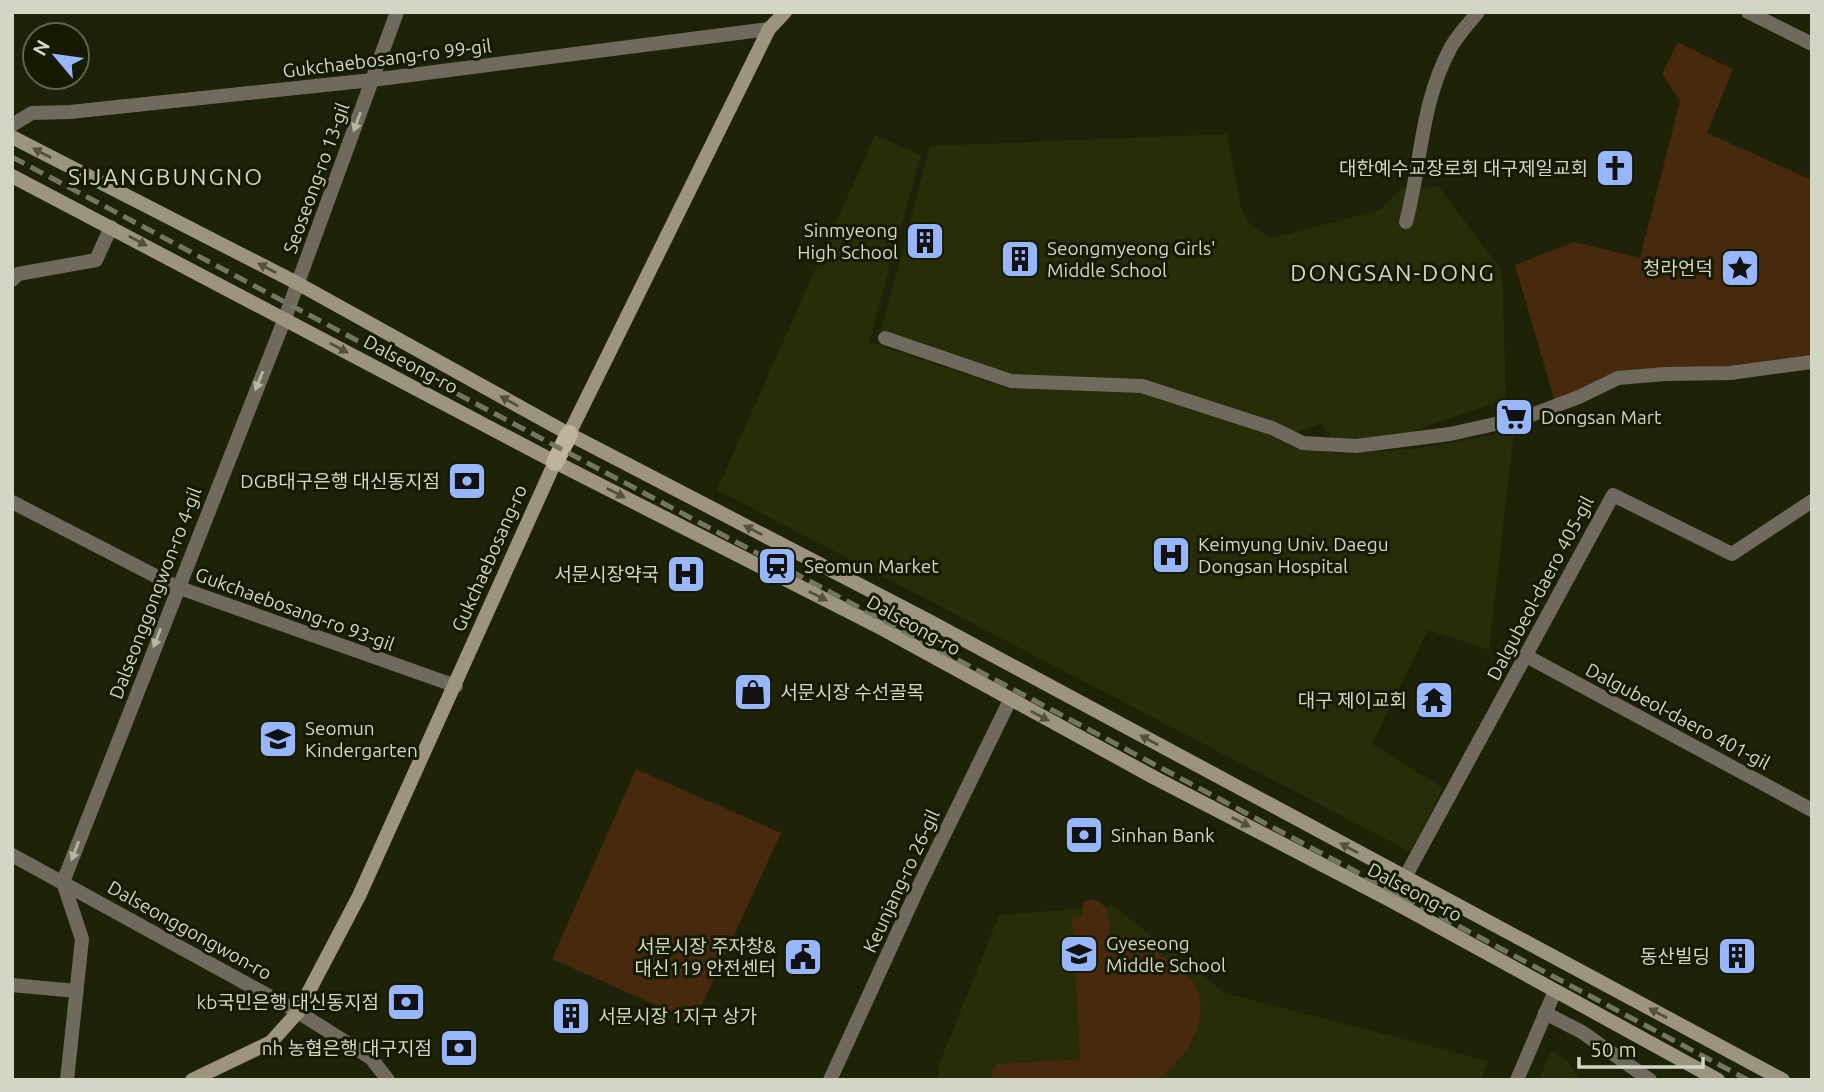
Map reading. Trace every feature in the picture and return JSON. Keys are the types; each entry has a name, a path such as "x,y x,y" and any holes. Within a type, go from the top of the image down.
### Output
{"main road":[{"name":"Gukchaebosang-ro","path":"192,1080 271,1042 298,1012 359,896 456,686 555,461 769,29 785,12"},
{"path":"12,137 297,283 569,434 929,621 1783,1080"},
{"name":"Dalseong-ro","path":"12,177 883,629 1010,700 1392,901 1718,1080"}],"street":[{"name":"Seoseong-ro 13-gil","path":"285,318 397,12"},
{"path":"1406,222 1422,130 1432,92 1451,46 1478,12"},
{"path":"1748,12 1812,44"},
{"name":"Gukchaebosang-ro 99-gil","path":"12,125 32,113 70,112 372,80 769,29"},
{"path":"12,280 18,274 96,260 111,227"},
{"name":"Dalseonggongwon-ro 4-gil","path":"63,882 285,318"},
{"path":"885,338 1011,381 1142,386 1272,428 1303,443 1356,446 1450,434 1525,417 1579,397 1618,378 1730,373 1812,362"},
{"name":"Dalgubeol-daero 405-gil","path":"1392,901 1613,495 1732,554 1812,501"},
{"name":"Gukchaebosang-ro 93-gil","path":"12,502 177,587 456,686"},
{"name":"Dalgubeol-daero 401-gil","path":"1526,656 1812,810"},
{"name":"Keunjang-ro 26-gil","path":"830,1080 924,875 1010,700"},
{"name":"Dalseonggongwon-ro","path":"12,855 298,1012 371,1058 388,1080"},
{"path":"63,882 82,939 67,1080"},
{"path":"12,985 76,991"},
{"path":"1517,1080 1555,991"},
{"path":"1545,1013 1582,1032 1650,1080"}],"shaded area":[{"path":"1678,42 1733,69 1707,133 1812,180 1812,361 1618,378 1556,405 1515,265 1575,242 1640,258 1680,101 1662,74"},
{"path":"1227,134 1241,208 1251,226 1272,238 1380,210 1402,188 1439,187 1502,271 1506,399 1411,432 1336,442 1321,424 1295,433 1147,382 1011,375 881,331 930,146"},
{"name":"Keimyung Univ. Daegu Dongsan Hospital","path":"875,135 921,155 869,342 1007,388 1139,392 1298,445 1339,454 1415,449 1514,431 1489,650 1428,630 1372,744 1443,788 1411,852 717,490"},
{"path":"636,769 781,833 694,1022 552,959"},
{"path":"1091,899 1106,908 1110,935 1127,936 1145,944 1181,970 1196,986 1200,1012 1193,1038 1177,1062 1158,1080 993,1080 992,1071 998,1064 1080,1059 1072,917 1083,916 1083,902"},
{"name":"Gyeseong Middle School","path":"1113,906 1225,993 1488,1061 1481,1080 939,1080 938,1067 999,915"},
{"path":"1551,1050 1570,1063 1580,1080 1539,1080"}],"railway":[{"path":"12,157 1748,1080"}],"place":[{"name":"대한예수교장로회 대구제일교회","path":"1615,168"},
{"name":"Sinmyeong High School","path":"925,241"},
{"name":"Seongmyeong Girls' Middle School","path":"1020,259"},
{"name":"청라언덕","path":"1740,268"},
{"name":"Dongsan Mart","path":"1514,417"},
{"name":"DGB대구은행 대신동지점","path":"467,481"},
{"name":"Keimyung Univ. Daegu Dongsan Hospital","path":"1171,555"},
{"name":"Seomun Market","path":"777,566"},
{"name":"서문시장약국","path":"686,574"},
{"name":"서문시장 수선골목","path":"753,692"},
{"name":"대구 제이교회","path":"1434,700"},
{"name":"Seomun Kindergarten","path":"278,739"},
{"name":"Sinhan Bank","path":"1084,835"},
{"name":"Gyeseong Middle School","path":"1079,954"},
{"name":"동산빌딩","path":"1737,956"},
{"name":"서문시장 주자창& 대신119 안전센터","path":"803,957"},
{"name":"kb국민은행 대신동지점","path":"406,1002"},
{"name":"서문시장 1지구 상가","path":"571,1016"},
{"name":"nh 농협은행 대구지점","path":"459,1048"}],"district":[{"name":"SIJANGBUNGNO","path":"166,177"},
{"name":"DONGSAN-DONG","path":"1393,273"}]}
